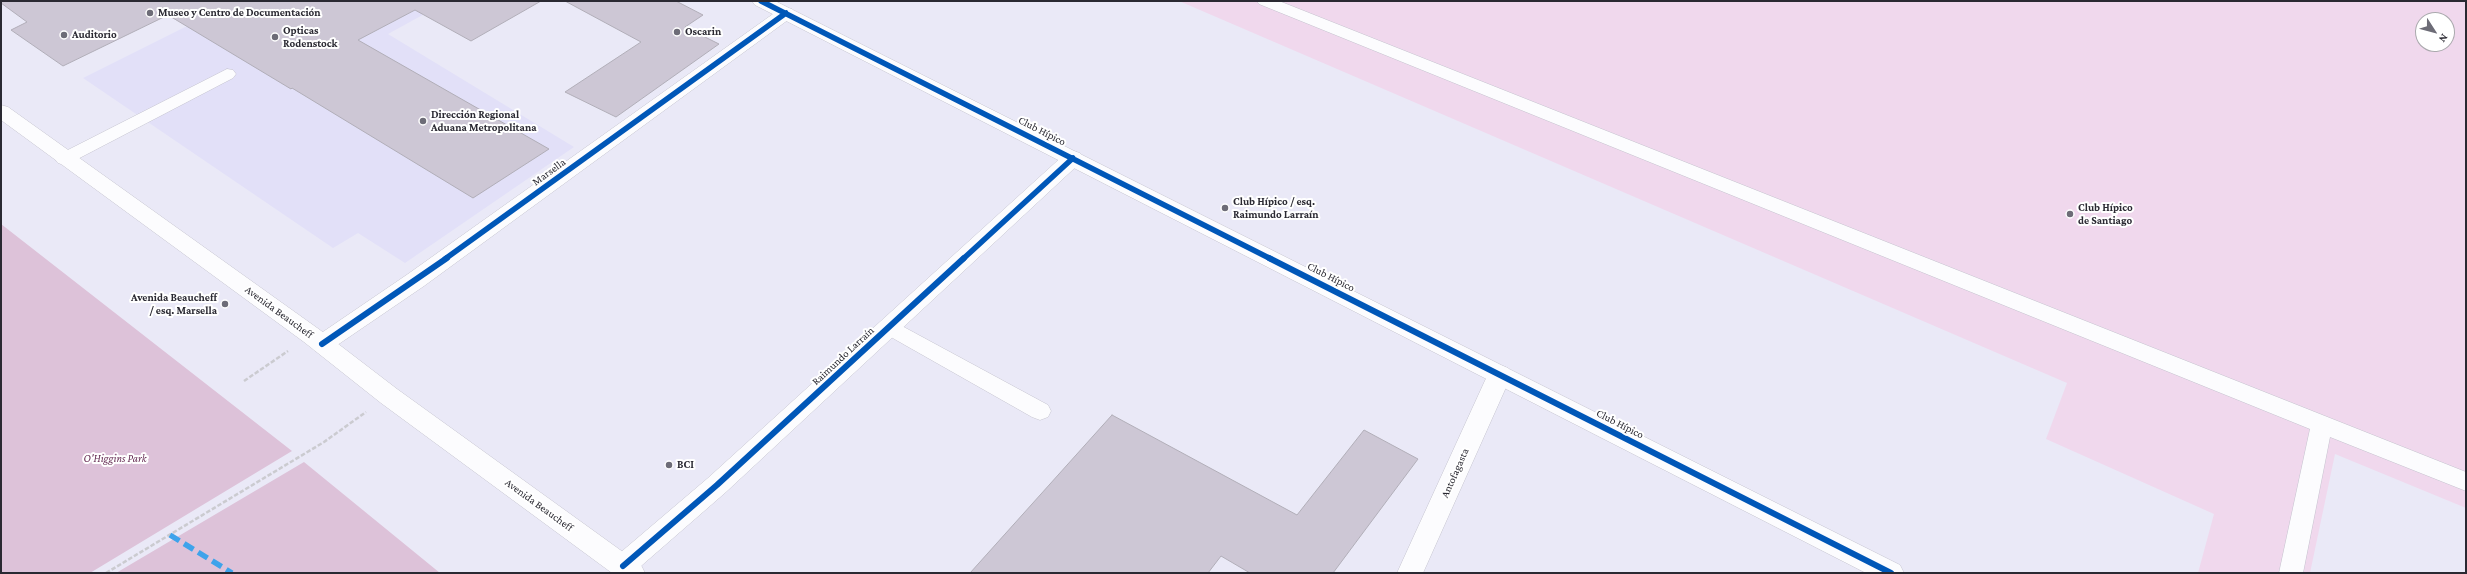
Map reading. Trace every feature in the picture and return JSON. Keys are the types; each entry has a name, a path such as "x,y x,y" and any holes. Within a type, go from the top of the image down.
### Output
{"main road":[{"name":"Club Hípico","path":"761,1 1074,158 1891,573"},
{"name":"Marsella","path":"317,340 416,280 786,13"},
{"name":"Avenida Beaucheff","path":"1,112 64,159 317,340 389,396 628,570"},
{"name":"Raimundo Larraín","path":"628,570 717,485 1074,158"},
{"name":"Antofagasta","path":"1410,573 1500,374"}],"lane":[{"path":"1265,1 2466,482"},
{"path":"64,159 227,74"},
{"path":"889,327 1040,412"},
{"path":"2291,573 2322,424"}],"path":[{"path":"244,381 317,340"},
{"path":"106,573 324,442 389,396"}],"shaded area":[{"path":"237,1 448,1 388,34 574,147 405,263 358,233 333,248 83,78"},
{"name":"Club Hípico de Santiago","path":"1179,1 2466,1 2466,508 2335,454 2310,573 2198,573 2214,514 2046,439 2067,383"}],"green space":[{"name":"O'Higgins Park","path":"1,224 292,451 90,573 1,573"},
{"path":"304,462 440,573 116,573"}],"building":[{"path":"1,1 541,1 471,41 415,10 358,40 549,149 473,198 292,88 291,89 168,15 63,66 11,30 27,22 1,3"},
{"path":"565,1 676,1 703,15 685,27 719,44 616,117 565,92 641,42"},
{"path":"1112,415 1297,515 1364,430 1418,459 1333,573 1250,573 1221,556 1208,573 970,573"}],"marked path":[{"path":"170,535 232,573"}],"cycle path":[{"path":"761,1 1891,573"},
{"path":"322,344 416,280 786,13"},
{"path":"623,566 717,485 1073,158"}],"place":[{"name":"Museo y Centro de Documentación","path":"150,13"},
{"name":"Oscarin","path":"677,32"},
{"name":"Auditorio","path":"64,35"},
{"name":"Opticas Rodenstock","path":"275,37"},
{"name":"Dirección Regional Aduana Metropolitana","path":"423,121"},
{"name":"Club Hípico / esq. Raimundo Larraín","path":"1225,208"},
{"name":"Club Hípico de Santiago","path":"2070,214"},
{"name":"Avenida Beaucheff / esq. Marsella","path":"225,304"},
{"name":"BCI","path":"669,465"}]}
